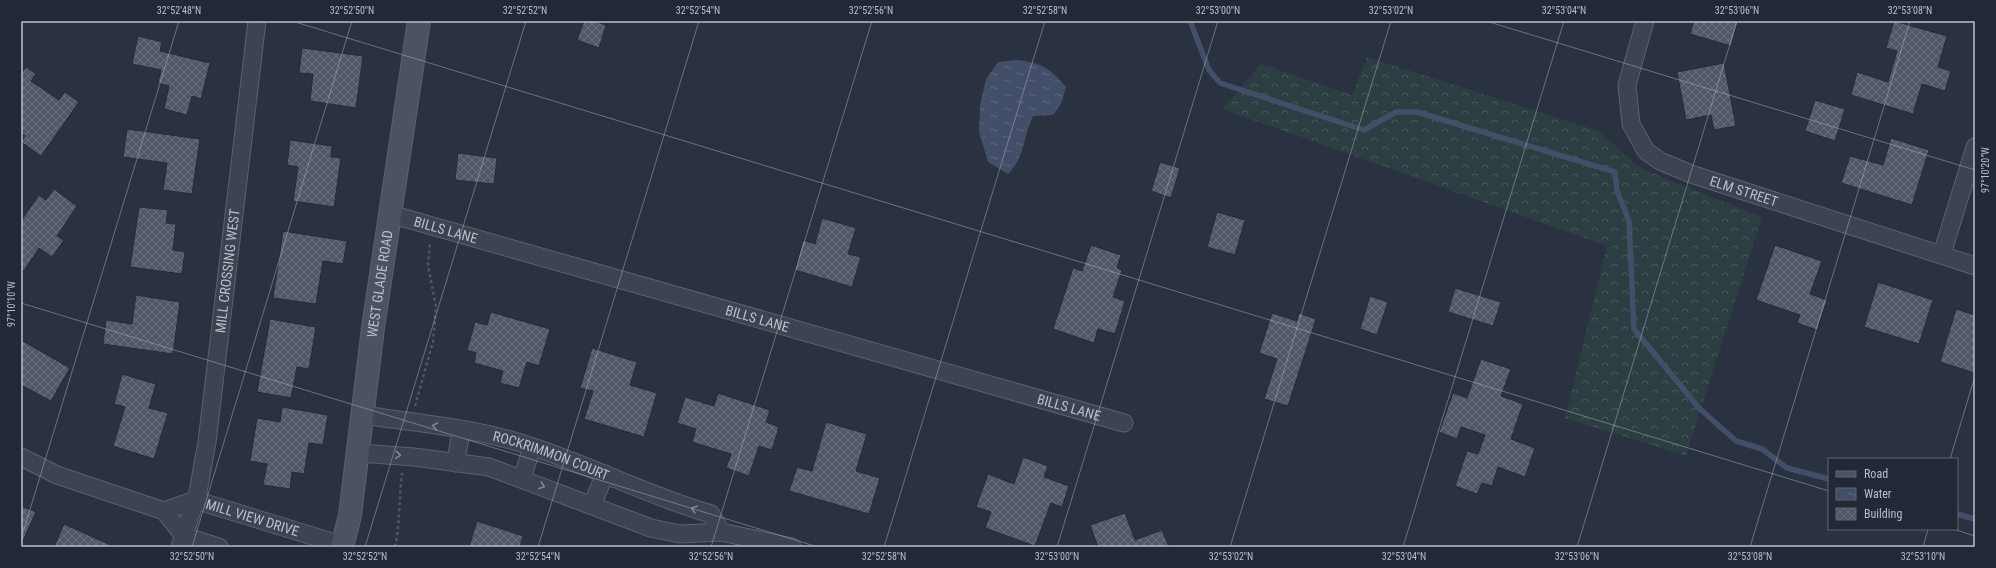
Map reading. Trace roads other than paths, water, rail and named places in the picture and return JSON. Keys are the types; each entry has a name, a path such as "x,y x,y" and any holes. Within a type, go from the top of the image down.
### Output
{"main road":[{"name":"WEST GLADE ROAD","path":"342,546 350,515 359,453 373,328 419,21"}],"street":[{"name":"MILL CROSSING WEST","path":"182,541 195,500 207,442 257,21"},
{"name":"ELM STREET","path":"1645,21 1627,85 1631,124 1646,151 1660,161 1691,174 1942,254 1975,266"},
{"path":"1942,254 1975,146"},
{"name":"BILLS LANE","path":"390,214 1124,423"},
{"name":"ROCKRIMMON COURT","path":"363,415 460,430 532,446 678,504 711,514 721,532"},
{"path":"456,463 460,430"},
{"path":"522,479 532,446"},
{"name":"ROCKRIMMON COURT","path":"359,453 404,456 489,467 651,528 680,534 721,532 792,547"},
{"path":"21,457 57,475 164,511 182,541 219,547"},
{"path":"592,505 605,474"},
{"name":"MILL VIEW DRIVE","path":"164,511 195,500 342,546"}],"water":[{"path":"1016,60 1033,63 1045,68 1055,75 1066,87 1061,104 1053,115 1033,116 1018,161 1008,174 988,162 979,132 980,105 986,79 998,62"}],"waterway":[{"path":"1190,21 1209,70 1220,83 1364,130 1396,112 1417,112 1615,172 1617,191 1629,221 1634,329 1699,408 1736,441 1762,449 1787,468 1828,479"},
{"path":"1958,514 1975,519"}]}
